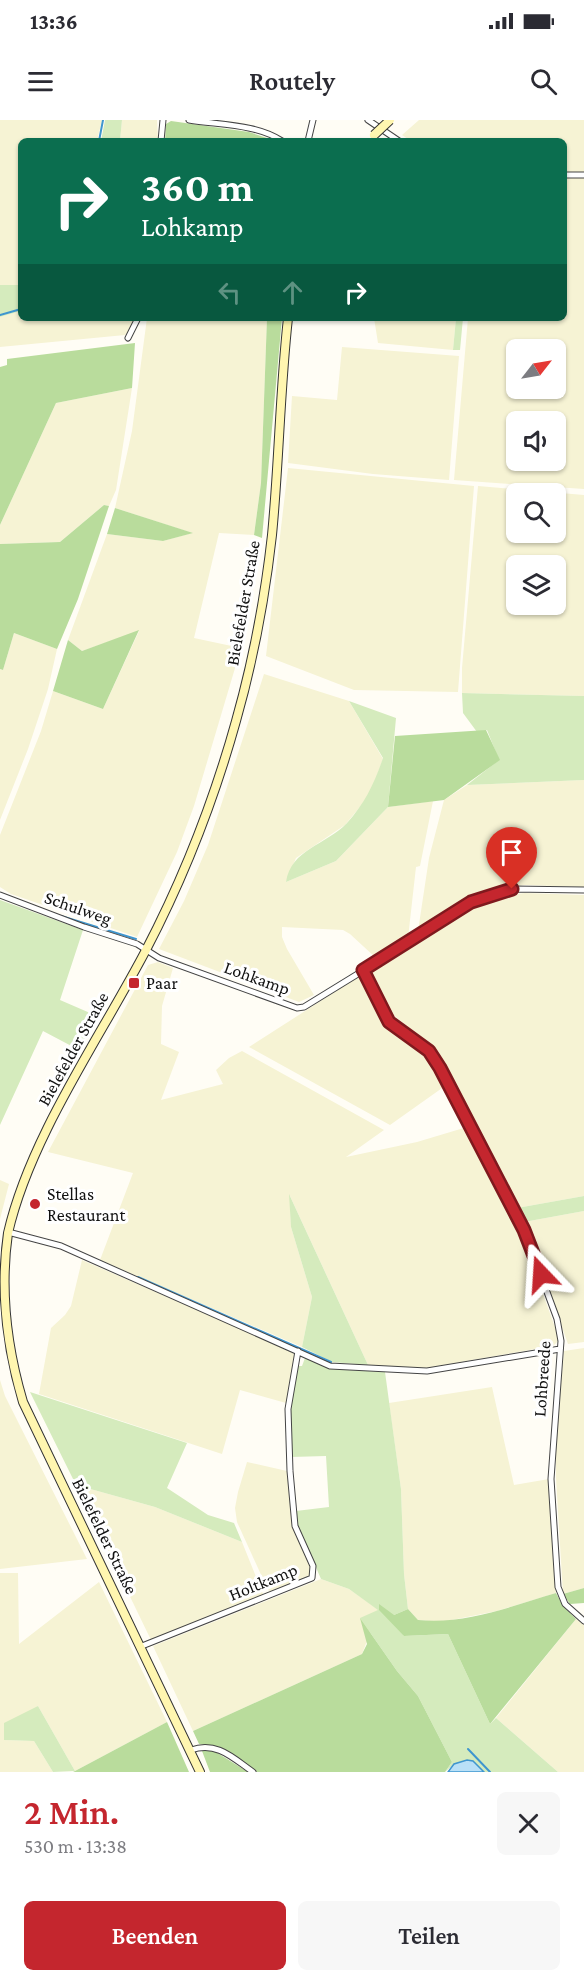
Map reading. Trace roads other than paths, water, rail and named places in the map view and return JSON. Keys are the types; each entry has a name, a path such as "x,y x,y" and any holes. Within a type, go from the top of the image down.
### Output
{"main road":[{"path":"372,138 390,120"},
{"name":"Bielefelder Straße","path":"200,1772 142,1647 54,1471 23,1402 13,1369 4,1321 3,1282 8,1232 22,1187 41,1142 146,950 169,902 208,809 236,721 251,660 271,538 288,321"}],"street":[{"path":"161,138 163,120"},
{"path":"189,120 250,129 273,134 278,138"},
{"path":"309,138 313,120"},
{"path":"368,120 395,138"},
{"path":"567,175 584,175"},
{"path":"128,338 136,321"},
{"name":"Lohkamp","path":"146,950 159,958 297,1008 304,1006 483,897 518,889 584,890"},
{"name":"Schulweg","path":"0,895 84,927 137,944 146,950"},
{"name":"Lohbreede","path":"363,970 389,1022 429,1051 524,1230 557,1319 560,1349 551,1479 558,1587 565,1604 584,1621"},
{"path":"8,1232 61,1246 330,1366 420,1371 560,1349"},
{"name":"Holtkamp","path":"142,1647 312,1578 313,1566 296,1526 290,1471 288,1409 298,1351"},
{"path":"191,1750 211,1746 220,1749 253,1772"}],"water":[{"path":"467,1760 473,1761 484,1772 448,1772 454,1764"}],"waterway":[{"path":"100,138 103,120"},
{"path":"0,315 18,310"},
{"path":"61,916 136,939"},
{"path":"138,1277 331,1362"},
{"path":"468,1749 490,1772"}],"place":[{"name":"Paar","path":"134,983"},
{"name":"Stellas Restaurant","path":"35,1204"}]}
